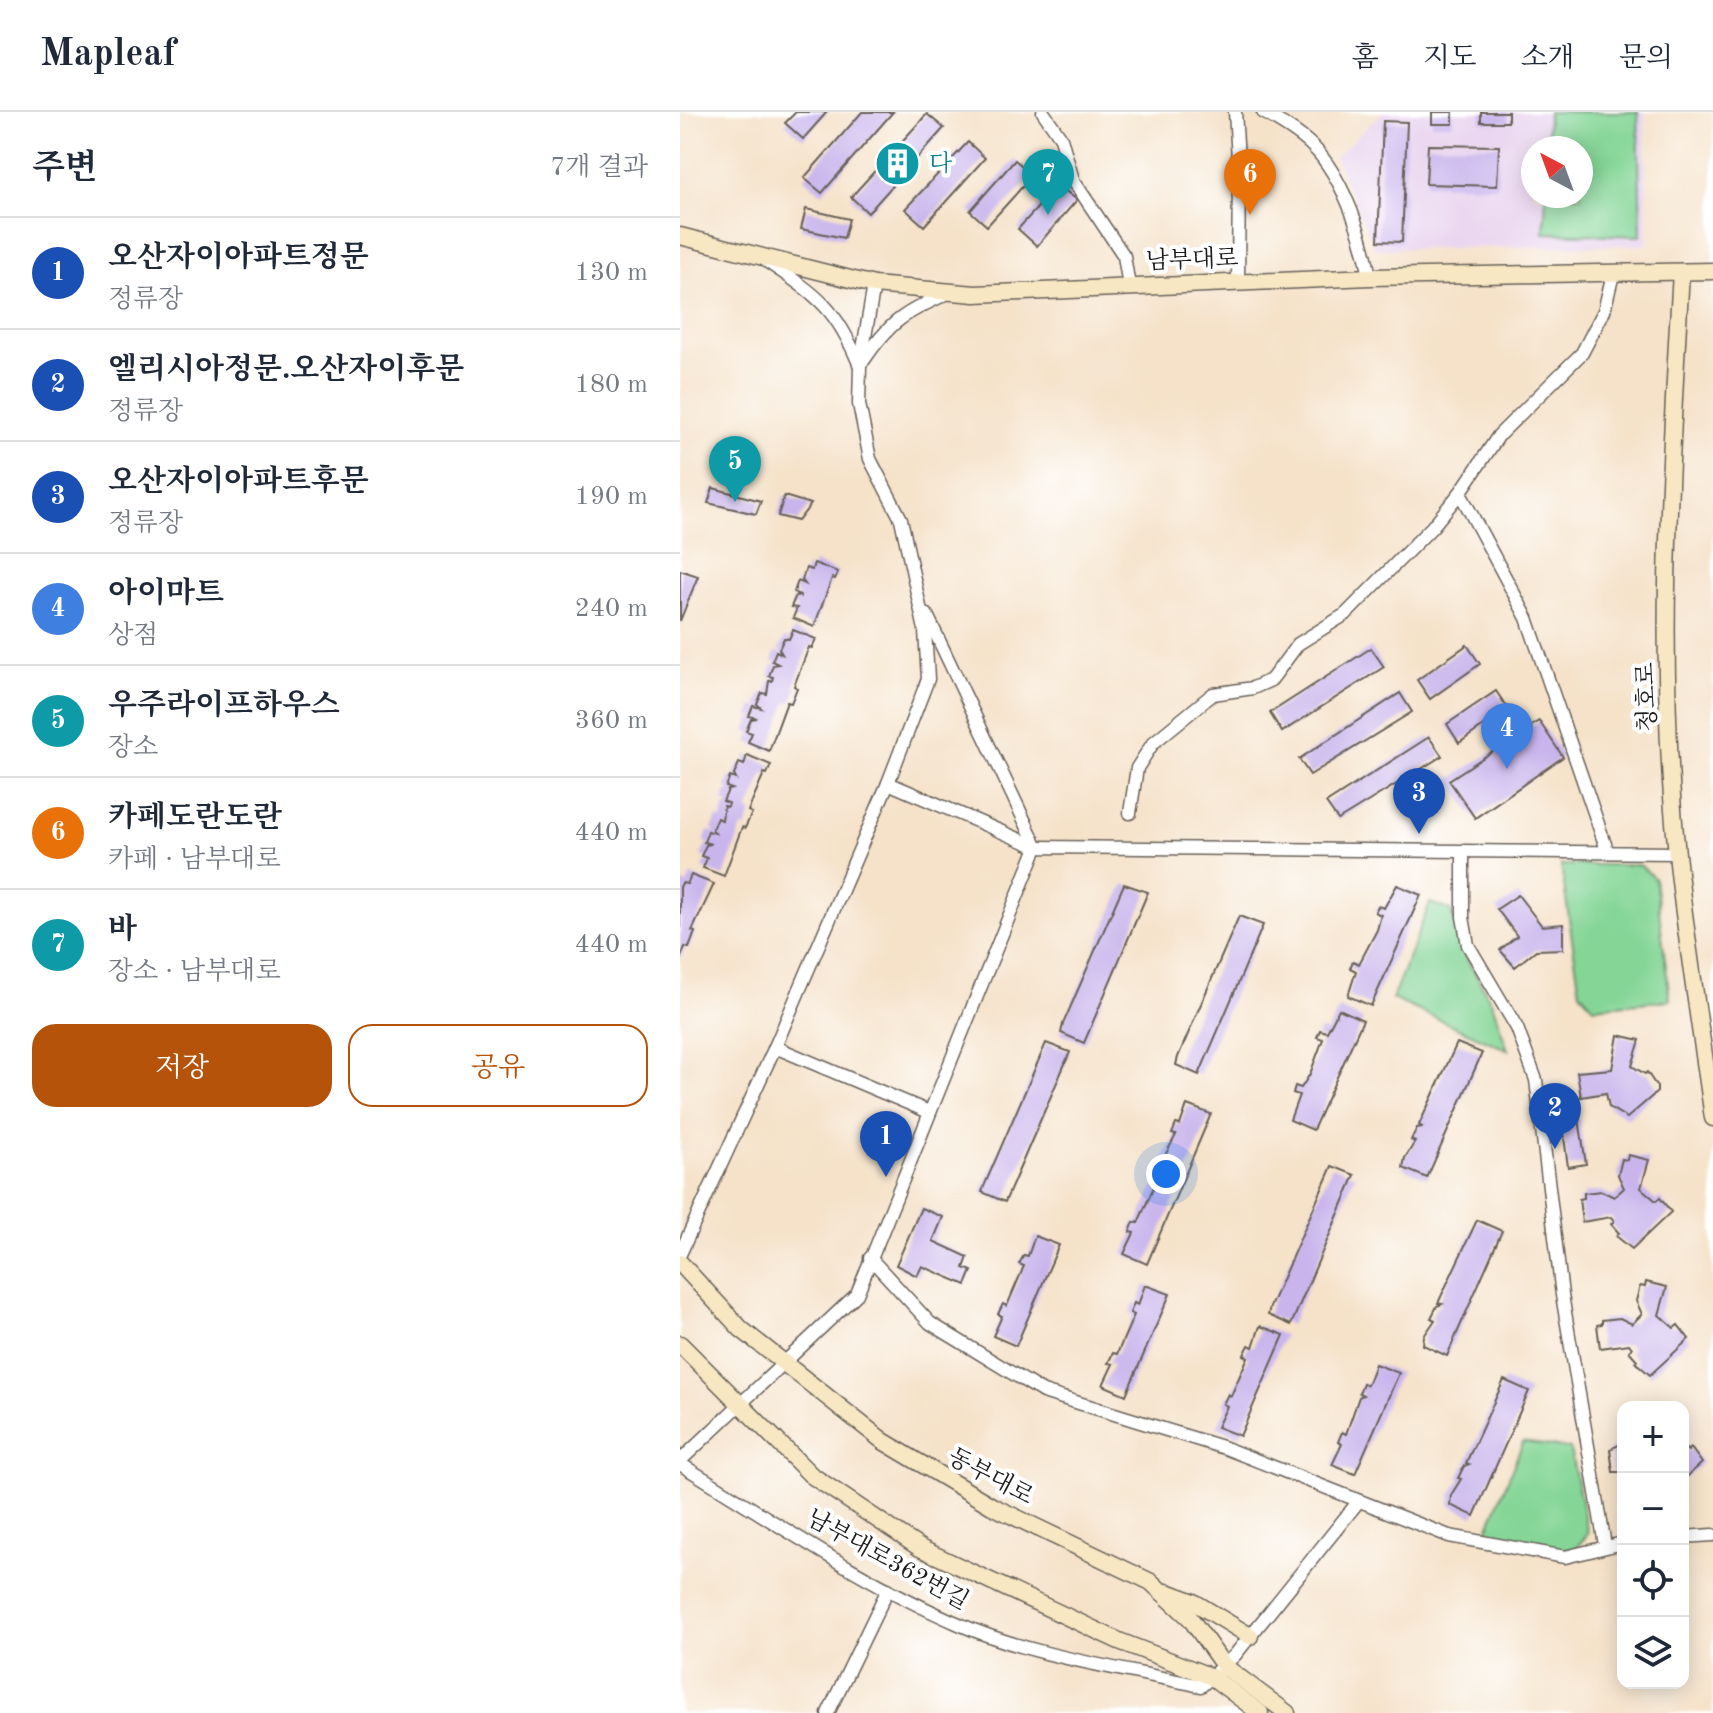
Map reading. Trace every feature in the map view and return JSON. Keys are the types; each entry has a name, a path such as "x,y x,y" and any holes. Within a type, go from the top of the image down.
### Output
{"main road":[{"name":"남부대로","path":"680,236 874,285 975,294 1238,281 1713,271"},
{"name":"청호로","path":"1681,272 1668,661 1677,853 1713,1118"},
{"name":"동부대로","path":"680,1263 741,1329 883,1441 937,1475 1156,1587 1190,1618 1218,1672 1260,1713"},
{"name":"동부대로","path":"680,1344 811,1475 920,1548 1119,1641 1218,1672 1287,1713"},
{"path":"1156,1587 1194,1602 1250,1636"}],"street":[{"path":"1043,112 1061,138 1073,180 1124,256 1129,286"},
{"path":"1235,112 1239,174 1238,281"},
{"path":"1263,112 1299,134 1325,162 1354,220 1370,277"},
{"path":"753,252 831,309 846,331 860,366"},
{"path":"1130,813 1137,768 1153,743 1213,694 1253,688 1271,680 1298,644 1346,614 1460,493 1499,435 1582,353 1604,311 1613,274"},
{"path":"680,1254 775,1047 888,783 928,679 925,630 901,519 870,459 859,404 860,366 874,285"},
{"path":"860,366 886,328 911,310 950,292"},
{"path":"1460,493 1527,618 1607,850"},
{"path":"680,1462 857,1294 1037,847 918,598"},
{"path":"928,679 954,673"},
{"path":"888,783 1037,847 1677,853"},
{"path":"1463,853 1463,917 1468,945 1517,1028 1536,1080 1562,1295 1605,1545"},
{"path":"775,1047 929,1112"},
{"path":"870,1258 930,1323 1043,1392 1225,1448 1449,1536 1565,1557 1617,1544"},
{"name":"남부대로362번길","path":"680,1462 888,1589 961,1625 1029,1647 1201,1686 1218,1672"},
{"path":"1218,1672 1358,1502"},
{"path":"1689,1537 1713,1535"},
{"path":"828,1713 888,1589"}],"shaded area":[{"path":"1383,112 1645,112 1647,245 1375,249 1335,157"}],"green space":[{"path":"1548,112 1638,112 1641,236 1544,233 1545,208 1593,208 1593,136 1547,136"},
{"path":"1561,865 1640,865 1655,879 1670,1000 1594,1007 1580,992"},
{"path":"1430,903 1450,910 1466,958 1492,1003 1508,1050 1392,999"},
{"path":"1523,1442 1570,1449 1588,1534 1575,1549 1542,1549 1486,1534"}],"building":[{"path":"796,112 827,112 803,139 785,123"},
{"path":"862,112 893,112 822,193 804,178"},
{"path":"1432,112 1453,112 1453,124 1432,124"},
{"path":"1481,112 1508,112 1508,122 1481,122"},
{"name":"다","path":"927,114 944,128 868,213 851,197"},
{"path":"1383,121 1407,122 1402,242 1378,241"},
{"path":"968,142 985,158 924,226 905,209"},
{"path":"1428,145 1499,146 1497,186 1426,184"},
{"path":"1015,160 1033,175 987,226 970,211"},
{"path":"1058,185 1077,200 1037,246 1018,229"},
{"path":"806,209 849,219 844,238 801,229"},
{"path":"713,488 761,501 756,514 708,503"},
{"path":"784,496 811,504 798,521 778,516"},
{"path":"814,563 838,572 835,579 832,578 814,627 793,618 797,608 791,607 796,595 801,597 794,592 798,581 805,584 802,580 806,568 812,570"},
{"path":"680,570 698,576 680,621"},
{"path":"793,630 816,639 812,648 809,647 794,686 797,688 791,703 787,702 769,751 748,742 752,733 746,731 751,719 757,718 749,716 753,706 761,708 757,704 762,693 767,694 769,681 772,681 773,677 769,676 773,665 778,664 772,661 776,651 782,654 779,649 784,638 789,639"},
{"path":"1467,645 1480,664 1430,699 1417,680"},
{"path":"1371,648 1384,667 1282,732 1270,713"},
{"path":"1496,691 1508,709 1459,743 1447,724"},
{"path":"1400,693 1412,712 1310,775 1299,759"},
{"path":"1539,721 1563,757 1475,818 1449,780"},
{"path":"1429,737 1442,756 1338,820 1326,803"},
{"path":"747,755 771,765 767,774 764,773 748,811 752,813 745,828 742,827 724,876 703,868 707,858 701,856 706,845 711,844 704,842 708,831 715,833 712,829 717,818 722,820 724,806 727,807 728,803 723,801 728,790 732,789 726,787 730,777 736,779 734,775 739,763 744,765"},
{"path":"691,875 714,884 692,931 695,932 689,948 685,947 680,960 680,887 682,883 687,884"},
{"path":"1124,884 1148,892 1084,1043 1061,1033 1063,1024"},
{"path":"1397,885 1421,895 1371,1006 1348,996 1356,971 1350,968 1353,961 1359,964 1377,930 1381,915 1375,912 1378,906 1384,908"},
{"path":"1518,895 1542,926 1563,924 1563,949 1536,950 1515,967 1500,950 1517,936 1497,909"},
{"path":"1239,916 1263,925 1199,1075 1176,1065 1178,1057"},
{"path":"1339,1009 1363,1020 1313,1130 1290,1120 1299,1095 1293,1093 1295,1086 1301,1088 1310,1074 1323,1039 1317,1037 1320,1030 1327,1032"},
{"path":"1618,1035 1640,1040 1632,1066 1645,1074 1647,1072 1657,1087 1657,1092 1627,1118 1609,1107 1606,1093 1581,1097 1577,1072 1612,1069"},
{"path":"1046,1043 1070,1052 1005,1202 982,1192"},
{"path":"1457,1043 1482,1053 1427,1178 1403,1168 1405,1158 1415,1142 1411,1140 1417,1128 1422,1127 1419,1125"},
{"path":"1187,1105 1211,1114 1147,1264 1124,1254 1134,1233 1130,1232 1134,1222 1138,1223 1155,1184 1151,1182 1155,1172 1159,1174 1162,1161 1176,1135 1172,1134 1176,1124 1180,1125"},
{"path":"1579,1119 1586,1164 1568,1167 1562,1122"},
{"path":"1628,1155 1649,1160 1641,1188 1656,1201 1660,1198 1671,1212 1632,1249 1616,1236 1619,1233 1611,1224 1614,1221 1611,1217 1582,1222 1579,1199 1584,1198 1584,1193 1602,1191 1614,1197 1624,1188 1618,1175 1622,1159 1627,1160"},
{"path":"1332,1166 1355,1175 1291,1325 1268,1315 1270,1307"},
{"path":"921,1208 943,1217 933,1241 968,1257 964,1268 972,1271 966,1285 922,1266 917,1276 896,1265"},
{"path":"1477,1220 1502,1231 1447,1356 1423,1345 1424,1336 1435,1320 1431,1318 1437,1306 1442,1304 1438,1303"},
{"path":"1035,1236 1059,1245 1016,1346 993,1336 1002,1316 998,1314 1003,1304 1007,1306 1024,1266 1019,1264 1024,1255 1028,1256"},
{"path":"1646,1282 1667,1287 1659,1315 1674,1328 1678,1325 1689,1339 1650,1375 1635,1362 1637,1360 1629,1351 1632,1348 1629,1344 1600,1348 1597,1325 1602,1324 1602,1320 1620,1318 1632,1324 1642,1314 1636,1301 1640,1286 1645,1287"},
{"path":"1145,1285 1170,1294 1126,1395 1103,1385 1113,1364 1108,1363 1113,1353 1117,1354 1134,1315 1130,1313 1134,1303 1138,1305"},
{"path":"1260,1326 1284,1335 1240,1436 1217,1427 1227,1406 1223,1404 1228,1394 1231,1396 1248,1357 1244,1355 1249,1345 1253,1347"},
{"path":"1375,1364 1399,1373 1355,1474 1332,1465 1342,1444 1338,1442 1342,1432 1346,1434 1359,1397 1363,1395 1359,1393 1363,1383 1367,1385"},
{"path":"1504,1380 1529,1391 1474,1516 1450,1505 1451,1495 1461,1479 1458,1478 1464,1466 1469,1464 1466,1463"},
{"path":"1617,1446 1617,1472 1613,1472 1610,1449"},
{"path":"1691,1448 1702,1463 1689,1475"}],"place":[{"name":"다","path":"898,163"},
{"name":"바","path":"1048,215"},
{"name":"카페도란도란","path":"1250,215"},
{"name":"우주라이프하우스","path":"735,502"},
{"name":"아이마트","path":"1507,769"},
{"name":"오산자이아파트후문","path":"1419,834"},
{"name":"엘리시아정문.오산자이후문","path":"1555,1149"},
{"name":"오산자이아파트정문","path":"886,1177"}]}
